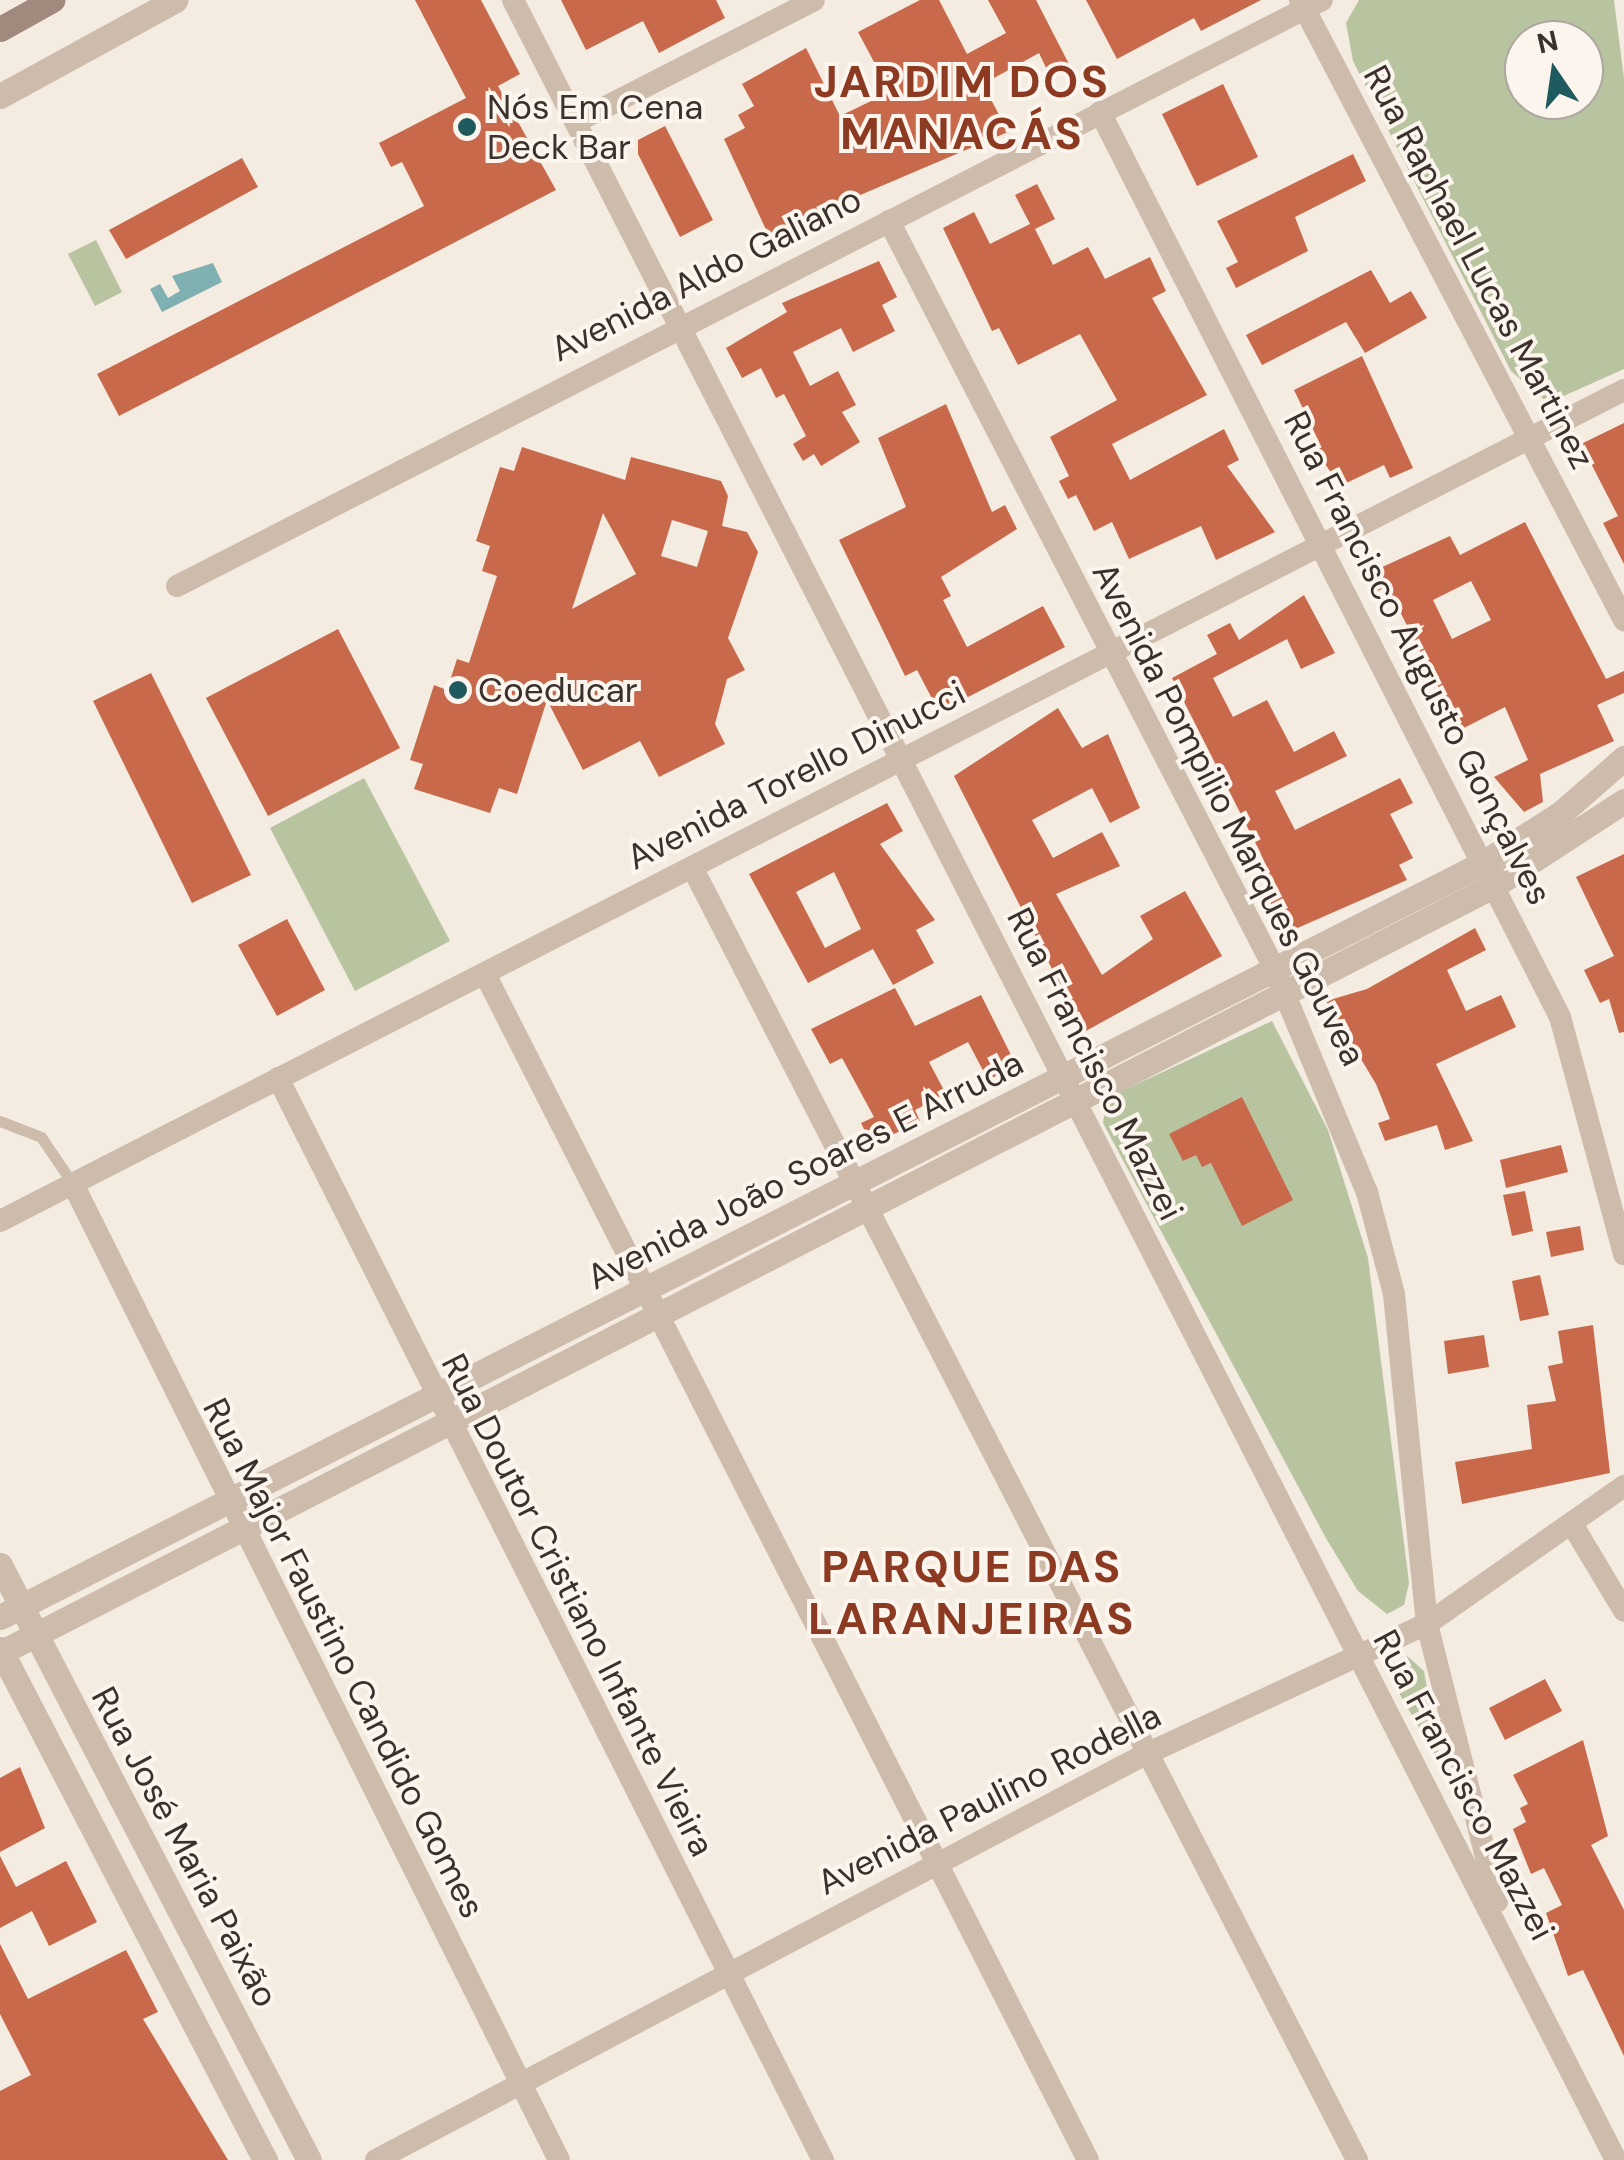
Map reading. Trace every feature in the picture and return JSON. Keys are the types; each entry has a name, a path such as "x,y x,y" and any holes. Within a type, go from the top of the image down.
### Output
{"main road":[{"path":"0,29 52,0"}],"street":[{"path":"0,96 176,0"},
{"name":"Rua Francisco Mazzei","path":"512,0 1616,2160"},
{"path":"576,122 814,0"},
{"name":"Avenida Aldo Galiano","path":"177,586 1309,3"},
{"name":"Rua Raphael Lucas Martinez","path":"1309,3 1624,620"},
{"name":"Rua Francisco Augusto Gonçalves","path":"1100,112 1560,1017 1624,1255"},
{"name":"Avenida Pompilio Marques Gouvea","path":"890,220 1274,968 1360,1174 1394,1294 1427,1624 1506,1940"},
{"name":"Avenida Torello Dinucci","path":"0,1221 1624,390"},
{"name":"Avenida João Soares E Arruda","path":"0,1651 240,1534 869,1209 1274,968 1489,874 1624,758"},
{"name":"Avenida João Soares E Arruda","path":"11,1612 226,1507 856,1184 1286,993 1489,874 1624,801"},
{"path":"692,867 869,1209 1142,1756 1357,2160"},
{"path":"486,974 931,1865 1088,2160"},
{"name":"Rua Doutor Cristiano Infante Vieira","path":"278,1078 725,1976 823,2160"},
{"name":"Rua Major Faustino Candido Gomes","path":"73,1184 226,1507 559,2160"},
{"name":"Avenida Paulino Rodella","path":"376,2160 1142,1756 1358,1660 1427,1624 1624,1486"},
{"path":"1572,1524 1624,1611"},
{"name":"Rua José Maria Paixão","path":"0,1565 11,1612 35,1636 309,2160"},
{"name":"Rua José Maria Paixão","path":"0,1651 265,2160"}],"lane":[{"path":"0,1122 41,1137 73,1184"}],"green space":[{"path":"1359,0 1614,0 1624,79 1624,369 1548,403 1511,371 1353,61 1346,23"},
{"path":"96,240 122,292 95,306 68,254"},
{"path":"364,778 450,941 355,991 270,828"},
{"path":"1272,1021 1328,1130 1368,1258 1409,1583 1404,1605 1387,1614 1358,1591 1327,1540 1103,1123 1107,1098"},
{"path":"1407,1656 1424,1671 1440,1763 1393,1683 1393,1663"}],"water":[{"path":"213,263 222,282 162,312 150,289 160,284 168,298 180,291 172,276"}],"building":[{"path":"415,0 481,0 520,74 498,86 556,190 119,416 97,374 424,206 402,162 391,167 379,143 466,98"},
{"path":"561,0 716,0 725,18 659,53 643,21 586,50"},
{"path":"920,0 939,0 967,54 1006,33 988,0 1036,0 1070,66 1050,76 1039,53 983,84 1008,132 797,222 803,235 775,249 724,139 745,128 738,115 754,106 742,84 806,48 840,116 890,92 858,32"},
{"path":"1086,0 1261,0 1201,31 1194,18 1117,59"},
{"path":"1223,84 1258,157 1197,186 1162,114"},
{"path":"665,126 713,220 680,237 638,154 638,140"},
{"path":"1353,154 1366,181 1295,217 1308,251 1236,288 1226,268 1238,262 1217,221"},
{"path":"242,158 258,187 126,259 109,230"},
{"path":"1037,184 1055,219 1035,229 1053,265 1088,247 1105,279 1150,257 1166,291 1152,298 1207,395 1112,444 1130,480 1224,429 1239,460 1227,466 1275,532 1216,560 1201,526 1129,559 1112,522 1094,531 1076,495 1068,499 1059,481 1069,476 1050,437 1117,400 1080,334 1018,365 999,328 992,331 943,228 974,212 990,244 1030,224 1015,195"},
{"path":"879,261 897,297 882,305 895,331 853,352 841,328 793,352 810,386 838,371 856,405 842,412 860,442 821,466 814,454 803,461 793,444 806,436 784,394 776,398 761,368 742,378 726,348 787,312 782,303"},
{"path":"1371,270 1390,303 1411,291 1427,318 1365,353 1346,322 1262,365 1246,335"},
{"path":"1362,356 1413,468 1390,478 1384,465 1340,486 1313,446 1319,442 1294,390"},
{"path":"946,404 992,512 1005,505 1017,529 941,577 951,596 943,600 967,647 1043,606 1065,647 939,712 917,670 905,676 839,540 906,507 878,438"},
{"path":"1624,423 1624,564 1603,523 1618,516 1581,444"},
{"path":"522,447 625,480 631,457 721,481 728,496 722,526 747,532 758,552 728,638 745,670 727,679 715,724 725,744 659,777 640,741 583,770 547,700 517,794 499,788 490,813 414,789 423,764 410,760 434,685 447,690 457,659 469,663 497,576 482,571 490,546 476,541 500,467 514,471","holes":["603,513 636,574 572,609","672,520 708,531 697,567 661,556"]},
{"path":"1525,522 1606,679 1624,671 1624,693 1597,705 1614,741 1540,774 1543,802 1524,812 1494,777 1528,760 1505,707 1460,730 1387,586 1376,592 1367,574 1450,536 1460,555","holes":["1471,581 1491,620 1452,639 1433,600"]},
{"path":"1304,595 1335,653 1301,669 1287,639 1213,678 1233,717 1267,700 1294,752 1334,731 1347,756 1275,791 1295,830 1400,778 1413,803 1390,814 1413,858 1399,865 1407,880 1286,933 1266,894 1275,889 1260,852 1172,678 1217,654 1207,635 1230,623 1239,640"},
{"path":"338,629 400,748 268,816 206,698"},
{"path":"151,673 251,875 192,903 93,701"},
{"path":"1058,708 1082,748 1108,734 1140,808 1110,823 1092,788 1032,820 1053,858 1102,832 1120,866 1056,894 1102,975 1153,939 1140,916 1185,891 1222,956 1084,1032 954,776"},
{"path":"887,803 903,831 880,844 935,920 916,930 934,963 893,985 873,949 808,983 749,874","holes":["834,872 861,929 825,948 796,892"]},
{"path":"1624,854 1624,1032 1619,1033 1609,999 1600,1003 1584,970 1614,956 1576,877"},
{"path":"287,919 325,990 277,1016 238,945"},
{"path":"1475,928 1486,950 1447,970 1466,1011 1501,995 1516,1027 1436,1064 1473,1141 1445,1150 1437,1125 1385,1141 1378,1123 1390,1119 1376,1084 1326,1001 1367,989"},
{"path":"895,988 915,1026 981,995 1016,1065 988,1080 968,1042 929,1062 946,1094 915,1110 920,1121 872,1145 861,1123 874,1117 842,1058 830,1064 811,1029"},
{"path":"1242,1097 1293,1200 1242,1226 1211,1163 1202,1167 1196,1155 1183,1161 1169,1134"},
{"path":"1561,1145 1568,1172 1506,1188 1500,1160"},
{"path":"1525,1191 1533,1231 1512,1236 1503,1195"},
{"path":"1580,1226 1584,1250 1551,1257 1546,1232"},
{"path":"1540,1275 1549,1315 1520,1321 1512,1281"},
{"path":"1593,1325 1610,1473 1462,1504 1455,1462 1532,1449 1527,1405 1556,1401 1548,1366 1563,1363 1558,1331"},
{"path":"1484,1335 1489,1367 1448,1374 1444,1341"},
{"path":"1545,1679 1562,1711 1505,1740 1489,1708"},
{"path":"1583,1740 1608,1836 1591,1845 1624,1910 1624,2056 1583,1970 1568,1976 1546,1913 1562,1905 1544,1868 1531,1874 1513,1829 1526,1822 1520,1808 1528,1804 1513,1775"},
{"path":"20,1767 45,1828 0,1852 0,1778"},
{"path":"0,1856 16,1887 66,1861 97,1922 49,1946 32,1911 0,1928"},
{"path":"0,1944 28,1999 126,1950 158,2012 143,2019 228,2160 0,2160 0,2091 31,2075 0,2014"}],"place":[{"name":"Nós Em Cena Deck Bar","path":"467,127"},
{"name":"Coeducar","path":"458,690"}],"district":[{"name":"JARDIM DOS MANACÁS","path":"962,108"},
{"name":"PARQUE DAS LARANJEIRAS","path":"972,1593"}]}
